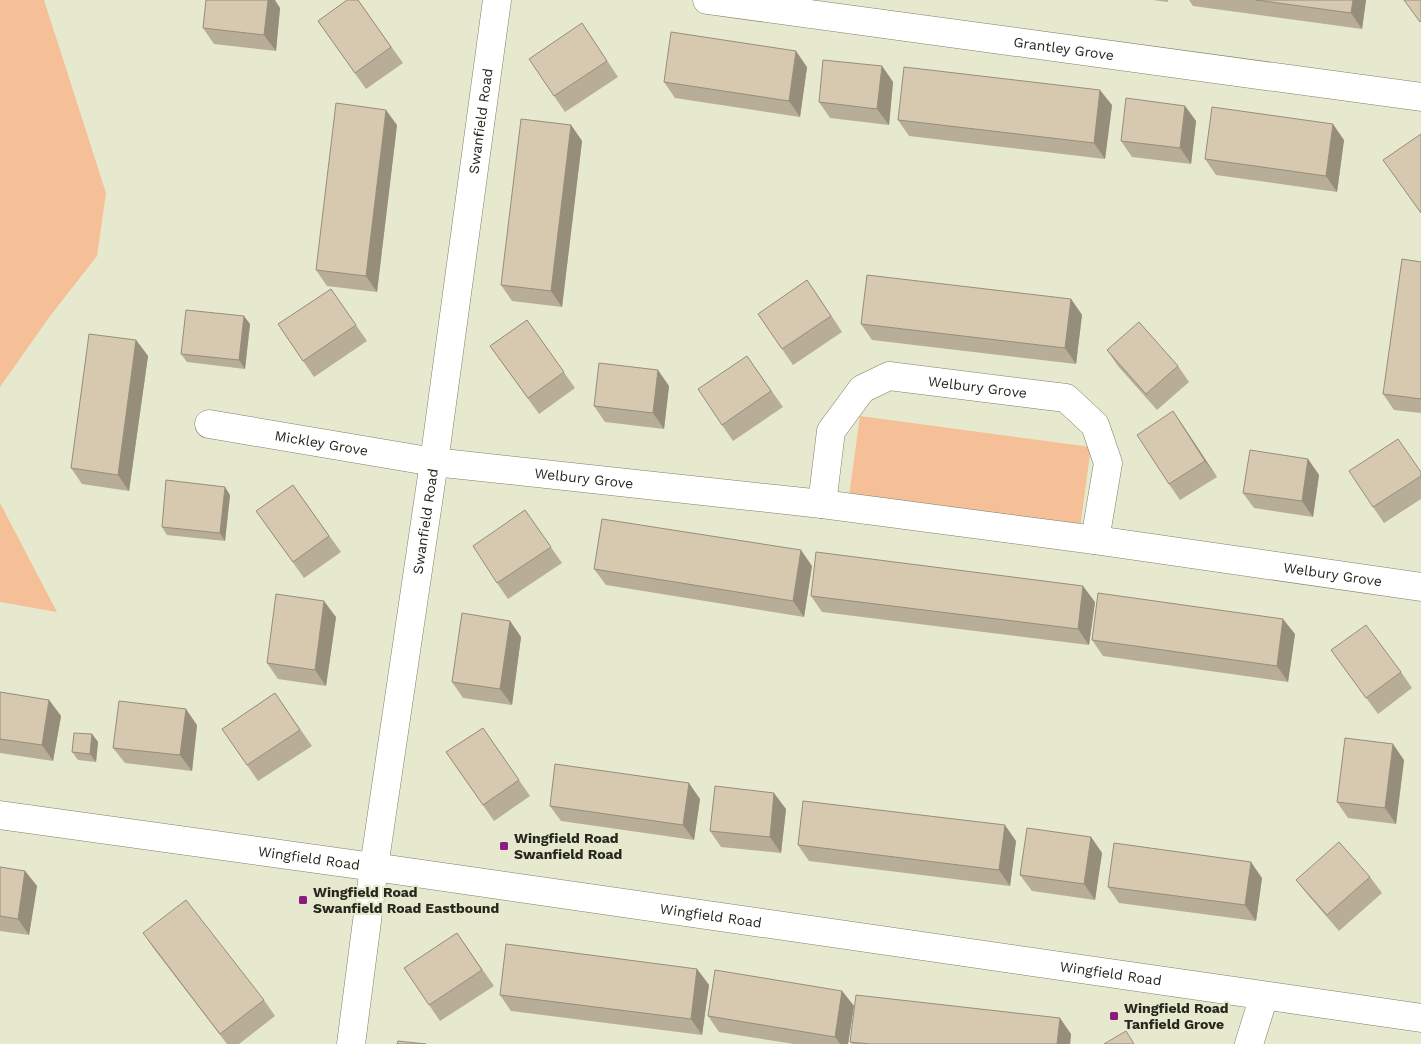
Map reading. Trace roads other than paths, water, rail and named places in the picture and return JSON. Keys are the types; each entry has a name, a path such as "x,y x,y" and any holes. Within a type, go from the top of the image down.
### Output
{"street":[{"name":"Swanfield Road","path":"351,1044 374,867 434,462 497,0"},
{"name":"Grantley Grove","path":"707,0 1421,97"},
{"name":"Welbury Grove","path":"822,504 831,430 862,389 889,376 1066,398 1095,426 1108,463 1095,540"},
{"name":"Mickley Grove","path":"210,424 434,462"},
{"name":"Welbury Grove","path":"434,462 822,504 1095,540 1421,587"},
{"name":"Wingfield Road","path":"0,815 1421,1018"},
{"path":"1249,1044 1264,996"}],"place":[{"name":"Wingfield Road Swanfield Road","path":"504,846"},
{"name":"Wingfield Road Swanfield Road Eastbound","path":"303,900"},
{"name":"Wingfield Road Tanfield Grove","path":"1114,1016"}]}
